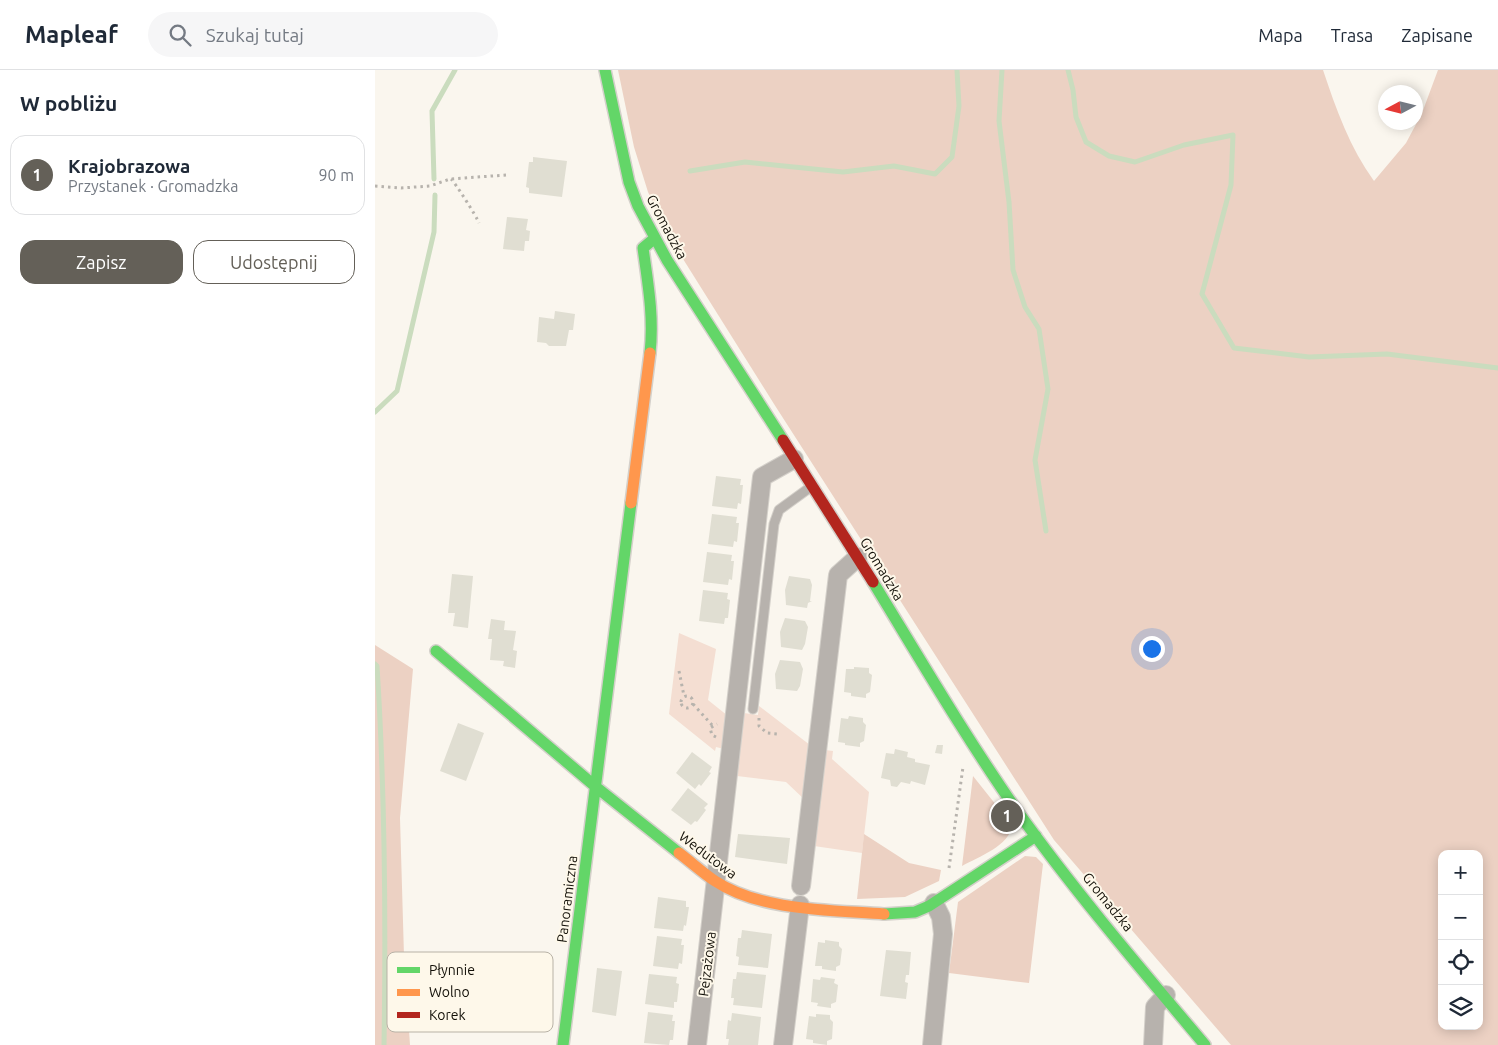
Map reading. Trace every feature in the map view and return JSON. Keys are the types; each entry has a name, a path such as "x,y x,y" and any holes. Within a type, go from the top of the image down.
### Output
{"street":[{"name":"Gromadzka","path":"605,70 623,165 638,206 697,310 858,557 975,749 1036,836 1092,909 1205,1045"},
{"name":"Panoramiczna","path":"563,1045 653,329 643,248 655,238"},
{"name":"Pejzażowa","path":"697,1045 762,476 794,459"},
{"path":"801,886 838,575 858,557"},
{"name":"Wedutowa","path":"436,651 596,787 731,892 757,900 902,915 915,912 935,903 1036,836"},
{"path":"932,1045 943,934 941,917 935,903"},
{"path":"783,1045 800,905"},
{"path":"1153,1045 1155,1007 1166,996"}],"lane":[{"path":"753,708 774,524 779,510 790,500 812,486"}],"path":[{"path":"375,186 401,188 430,186 450,178 506,175"},
{"path":"450,178 455,182 462,197 479,223"},
{"path":"679,671 684,696 681,700 681,705 685,708 690,708 693,704"},
{"path":"684,696 689,696 693,699 693,704 712,725"},
{"path":"753,708 760,710 759,726 767,733 777,734"},
{"path":"950,892 947,887 964,762 975,749"}],"shaded area":[{"path":"618,70 1323,70 1351,142 1374,181 1406,143 1413,130 1423,130 1423,110 1438,70 1498,70 1498,1045 1231,1045 1054,840 774,404 668,235 648,192 634,147"},
{"path":"679,633 716,649 708,700 728,716 724,749 716,747 715,751 669,714"},
{"path":"375,645 413,669 400,818 404,952 387,952 387,1032 409,1032 410,1045 375,1045"},
{"path":"759,706 810,745 805,800 786,782 737,776 744,713 758,715"},
{"path":"825,750 833,751 832,759 869,792 862,853 814,846"},
{"path":"973,776 1012,825 1006,839 1000,845 962,866"},
{"path":"864,834 909,863 941,870 939,881 905,897 857,899"},
{"path":"1025,856 1036,857 1043,864 1029,983 949,973 958,902"}],"building":[{"path":"533,157 567,161 562,197 529,193 529,188 526,187 529,162 533,162"},
{"path":"507,217 528,219 526,230 530,231 529,241 525,241 524,251 503,249"},
{"path":"555,311 575,314 573,330 569,330 566,346 549,346 546,343 537,342 539,317 554,319"},
{"path":"716,476 741,479 740,485 743,485 741,504 738,503 737,509 712,506"},
{"path":"712,514 737,517 736,523 739,523 737,542 734,541 733,547 708,544"},
{"path":"707,552 732,555 731,561 734,561 732,580 729,579 728,585 703,582"},
{"path":"452,574 473,576 468,628 453,626 455,613 448,613"},
{"path":"789,576 810,579 812,585 810,601 812,601 808,603 807,608 786,605 785,590"},
{"path":"703,590 728,593 727,599 730,600 728,618 725,618 724,624 699,621"},
{"path":"785,618 805,621 808,627 802,650 781,647 780,632"},
{"path":"491,619 505,621 504,630 516,631 513,650 517,651 515,668 503,666 504,661 490,660 492,639 488,639"},
{"path":"780,660 800,662 803,669 800,686 797,691 776,689 775,674"},
{"path":"854,667 869,668 869,673 872,675 870,692 866,694 866,698 851,696 851,693 844,692 846,669 854,669"},
{"path":"849,716 863,718 863,722 866,725 864,741 860,743 860,747 838,742 841,718 848,719"},
{"path":"458,723 484,733 466,781 440,771"},
{"path":"937,745 943,745 942,754 935,753"},
{"path":"895,749 908,752 907,757 915,759 915,762 930,765 925,785 911,781 910,784 901,782 897,787 891,786 890,780 881,778 886,753 894,754"},
{"path":"692,752 712,767 709,772 711,773 701,786 699,784 695,789 676,773"},
{"path":"688,788 708,804 697,822 695,821 691,825 671,810"},
{"path":"738,834 790,838 787,864 735,857"},
{"path":"658,897 686,901 686,907 689,907 686,926 684,925 683,931 654,928"},
{"path":"742,930 772,934 768,968 738,965 739,957 736,956 738,938 741,938"},
{"path":"657,936 682,939 681,945 684,945 682,964 679,963 678,969 653,966"},
{"path":"825,940 839,942 839,946 842,949 840,965 836,967 836,971 822,969 822,966 815,966 818,942 825,943"},
{"path":"886,950 911,952 909,975 906,975 905,982 908,983 906,999 880,996"},
{"path":"597,968 622,971 616,1016 592,1012"},
{"path":"737,972 766,975 762,1008 733,1005 734,998 731,998 733,979 736,979"},
{"path":"649,974 677,977 676,983 679,984 677,1002 674,1002 674,1008 645,1004"},
{"path":"821,977 835,979 834,983 838,985 836,1002 831,1004 831,1008 817,1006 818,1003 811,1002 813,979 820,980"},
{"path":"648,1012 673,1015 672,1021 675,1021 673,1040 670,1040 669,1045 644,1043"},
{"path":"732,1013 761,1017 758,1045 728,1045 729,1039 726,1039 728,1020 731,1021"},
{"path":"816,1014 830,1015 830,1019 833,1022 832,1039 827,1041 827,1045 813,1043 813,1040 806,1039 809,1016 816,1017"}],"waterway":[{"path":"434,179 432,111 455,70"},
{"path":"690,171 745,162 843,172 894,166 935,174 952,157 959,106 957,70"},
{"path":"1002,70 999,121 1009,202 1013,270 1025,307 1039,329 1048,389 1035,460 1046,531"},
{"path":"1068,70 1073,90 1076,117 1086,142 1109,156 1135,162 1184,145 1233,135 1231,185 1202,294 1234,348 1309,357 1387,354 1498,368"},
{"path":"375,412 397,391 434,232 435,195"},
{"path":"375,664 377,666 380,713 383,808 385,903 384,1045"}],"traffic: fast":[{"path":"605,70 629,182 638,206 667,260 783,440"},
{"path":"650,353 651,313 643,248 655,238"},
{"path":"563,1045 631,503"},
{"path":"873,582 962,727 1018,812 1086,901 1205,1045"},
{"path":"436,651 596,787 679,853"},
{"path":"884,914 915,912 929,906 1036,836"}],"traffic: slow":[{"path":"631,503 650,353"},
{"path":"679,853 715,881 733,891 753,898 775,904 820,910 884,914"}],"traffic: jam":[{"path":"783,440 873,582"}],"place":[{"name":"Krajobrazowa","path":"1007,816"}]}
